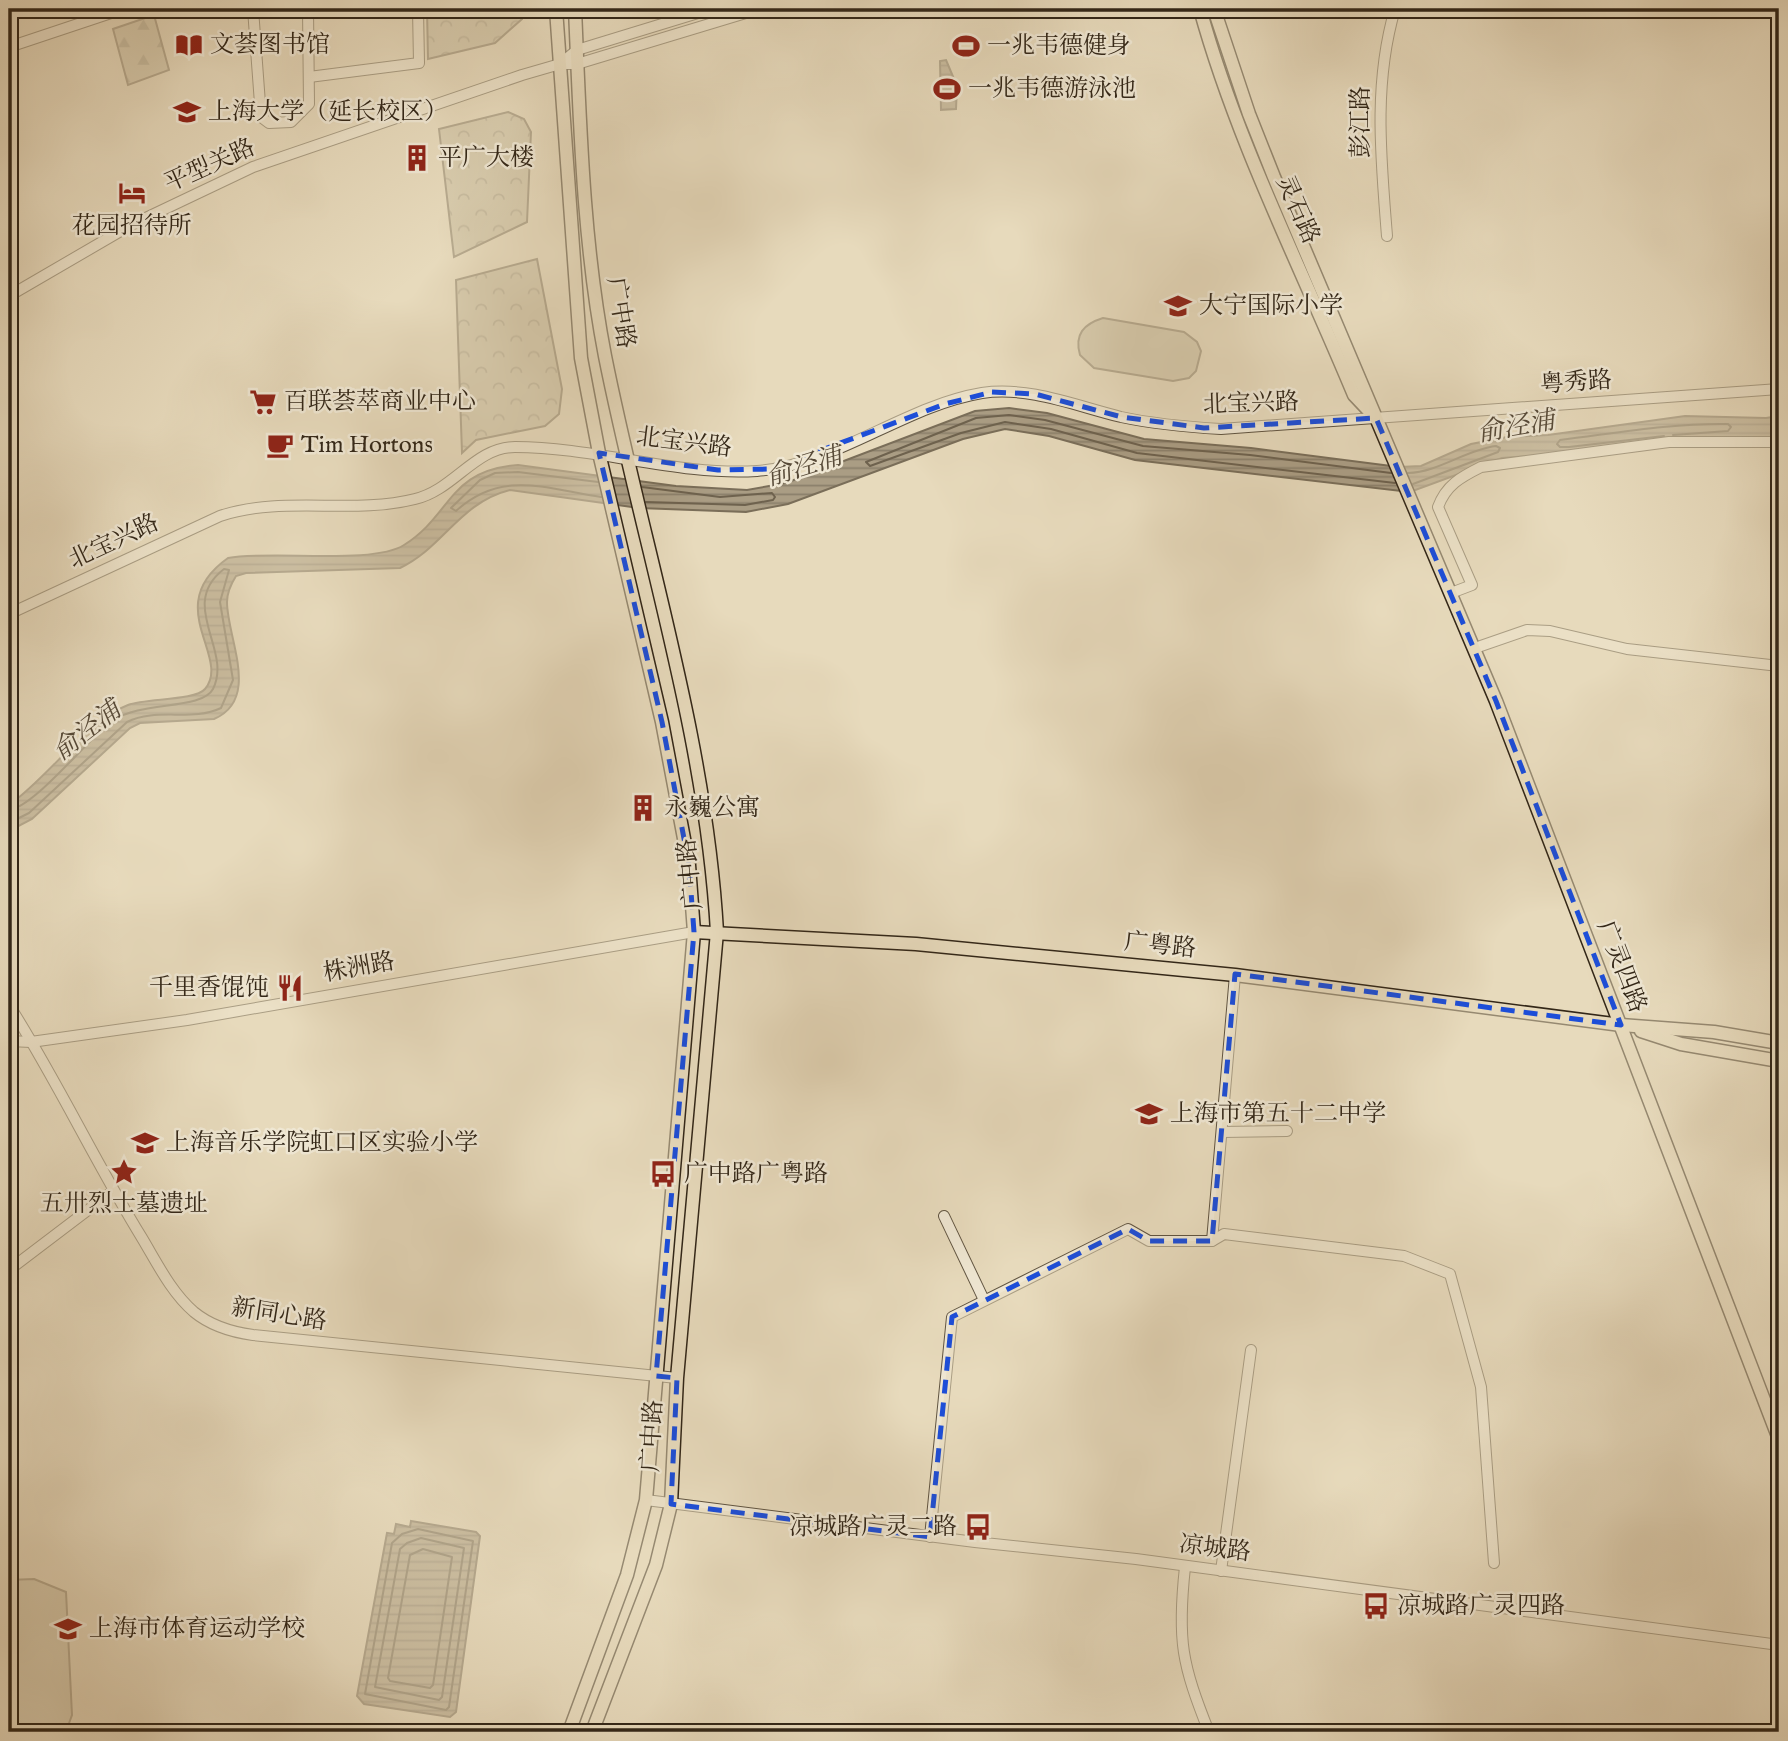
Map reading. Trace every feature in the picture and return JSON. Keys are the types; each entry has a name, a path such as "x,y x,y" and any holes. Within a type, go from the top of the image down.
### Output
{"main road":[{"name":"广中路","path":"556,9 581,358 599,453 614,506 663,722 689,865 694,932 646,1500 627,1575 569,1732"},
{"name":"广中路","path":"575,9 592,282 626,457 698,777 713,859 717,932 677,1378 671,1504 656,1565 592,1732"},
{"name":"灵石路","path":"1200,9 1213,58 1259,179 1354,395 1376,418"},
{"name":"灵石路","path":"1214,9 1249,114 1418,512"},
{"name":"广灵四路","path":"1418,512 1475,648 1779,1439"},
{"name":"广粤路","path":"694,932 916,944 1235,975 1621,1025 1714,1032 1779,1043"},
{"name":"广粤路","path":"1621,1025 1681,1044 1779,1060"}],"street":[{"path":"9,47 123,9"},
{"path":"253,9 261,117 269,123 291,122 309,104 308,9"},
{"path":"309,77 419,63 418,9"},
{"name":"平型关路","path":"560,64 577,50 711,9"},
{"name":"平型关路","path":"9,296 131,225 254,167 560,64 577,64 760,9"},
{"name":"彭江路","path":"1387,236 1378,129 1388,34 1395,9"},
{"name":"粤秀路","path":"1376,418 1779,388"},
{"name":"北宝兴路","path":"9,614 231,513 416,499 443,488 478,459 497,448 526,447 599,453 718,470 771,469 827,452 953,401 992,392 1035,394 1134,419 1205,428 1376,418"},
{"path":"1451,593 1472,585 1438,507 1442,496 1455,480 1481,467 1669,442 1779,442"},
{"path":"1475,648 1527,630 1550,631 1627,649 1779,667"},
{"name":"株洲路","path":"9,1041 32,1042 187,1020 694,932"},
{"path":"1212,1241 1235,975"},
{"name":"新同心路","path":"9,1005 113,1191 178,1295 196,1314 228,1330 351,1346 677,1378"},
{"path":"1222,1132 1287,1131"},
{"path":"9,1270 113,1191"},
{"path":"944,1216 984,1300"},
{"path":"930,1537 952,1317 1128,1229 1149,1241 1212,1241 1224,1234 1404,1256 1450,1274 1481,1387 1494,1563"},
{"path":"1221,1571 1251,1350"},
{"name":"凉城路","path":"646,1500 1221,1571 1779,1645"},
{"path":"1185,1567 1179,1626 1182,1653 1209,1732"}],"highlighted area":[{"path":"992,392 1035,394 1122,417 1204,428 1376,418 1496,701 1621,1025 1235,974 1212,1241 1149,1241 1128,1229 952,1317 930,1537 671,1504 677,1378 656,1376 694,932 689,865 662,722 599,453 718,470 771,469 945,404"}],"green space":[{"path":"427,9 521,9 522,19 495,43 428,59"},
{"path":"154,15 169,70 128,85 113,29"},
{"path":"508,112 524,119 531,132 527,222 454,257 439,129"},
{"path":"537,259 562,389 559,414 545,426 476,440 462,453 456,280"},
{"path":"1103,318 1184,332 1197,342 1201,351 1196,371 1189,378 1173,381 1094,368 1080,355 1078,341 1086,327"},
{"path":"34,1579 66,1592 72,1715 68,1726 9,1726 9,1580"}],"water":[{"path":"946,60 957,86 956,109 941,110 940,61"},
{"path":"1009,408 1047,413 1144,439 1251,448 1399,467 1421,466 1471,444 1507,437 1548,435 1685,416 1779,416 1779,438 1502,458 1410,492 1135,460 1049,436 1005,429 963,439 788,504 746,512 639,508 510,490 477,505 429,549 400,568 246,573 236,576 227,602 239,683 236,697 228,710 214,719 140,723 130,728 32,819 9,831 9,805 112,713 128,705 191,696 205,689 211,676 198,612 200,594 209,576 228,558 270,555 346,556 389,551 404,545 420,533 464,485 477,475 495,469 518,465 676,486 747,490 786,483 975,411"},
{"path":"411,1521 476,1532 480,1536 456,1712 450,1717 364,1704 357,1696 387,1533 394,1534 396,1524 410,1527"}],"place":[{"name":"文荟图书馆","path":"189,45"},
{"name":"一兆韦德健身","path":"966,46"},
{"name":"一兆韦德游泳池","path":"947,89"},
{"name":"上海大学（延长校区）","path":"187,112"},
{"name":"平广大楼","path":"417,158"},
{"name":"花园招待所","path":"132,193"},
{"name":"大宁国际小学","path":"1178,306"},
{"name":"百联荟萃商业中心","path":"263,402"},
{"name":"Tim Hortons","path":"280,445"},
{"name":"永巍公寓","path":"643,808"},
{"name":"千里香馄饨","path":"290,988"},
{"name":"上海市第五十二中学","path":"1149,1114"},
{"name":"上海音乐学院虹口区实验小学","path":"145,1143"},
{"name":"五卅烈士墓遗址","path":"124,1172"},
{"name":"广中路广粤路","path":"663,1174"},
{"name":"凉城路广灵二路","path":"978,1527"},
{"name":"凉城路广灵四路","path":"1376,1606"},
{"name":"上海市体育运动学校","path":"68,1629"}],"water label":[{"name":"俞泾浦","path":"1516,427"},
{"name":"俞泾浦","path":"804,467"},
{"name":"俞泾浦","path":"87,731"}]}
